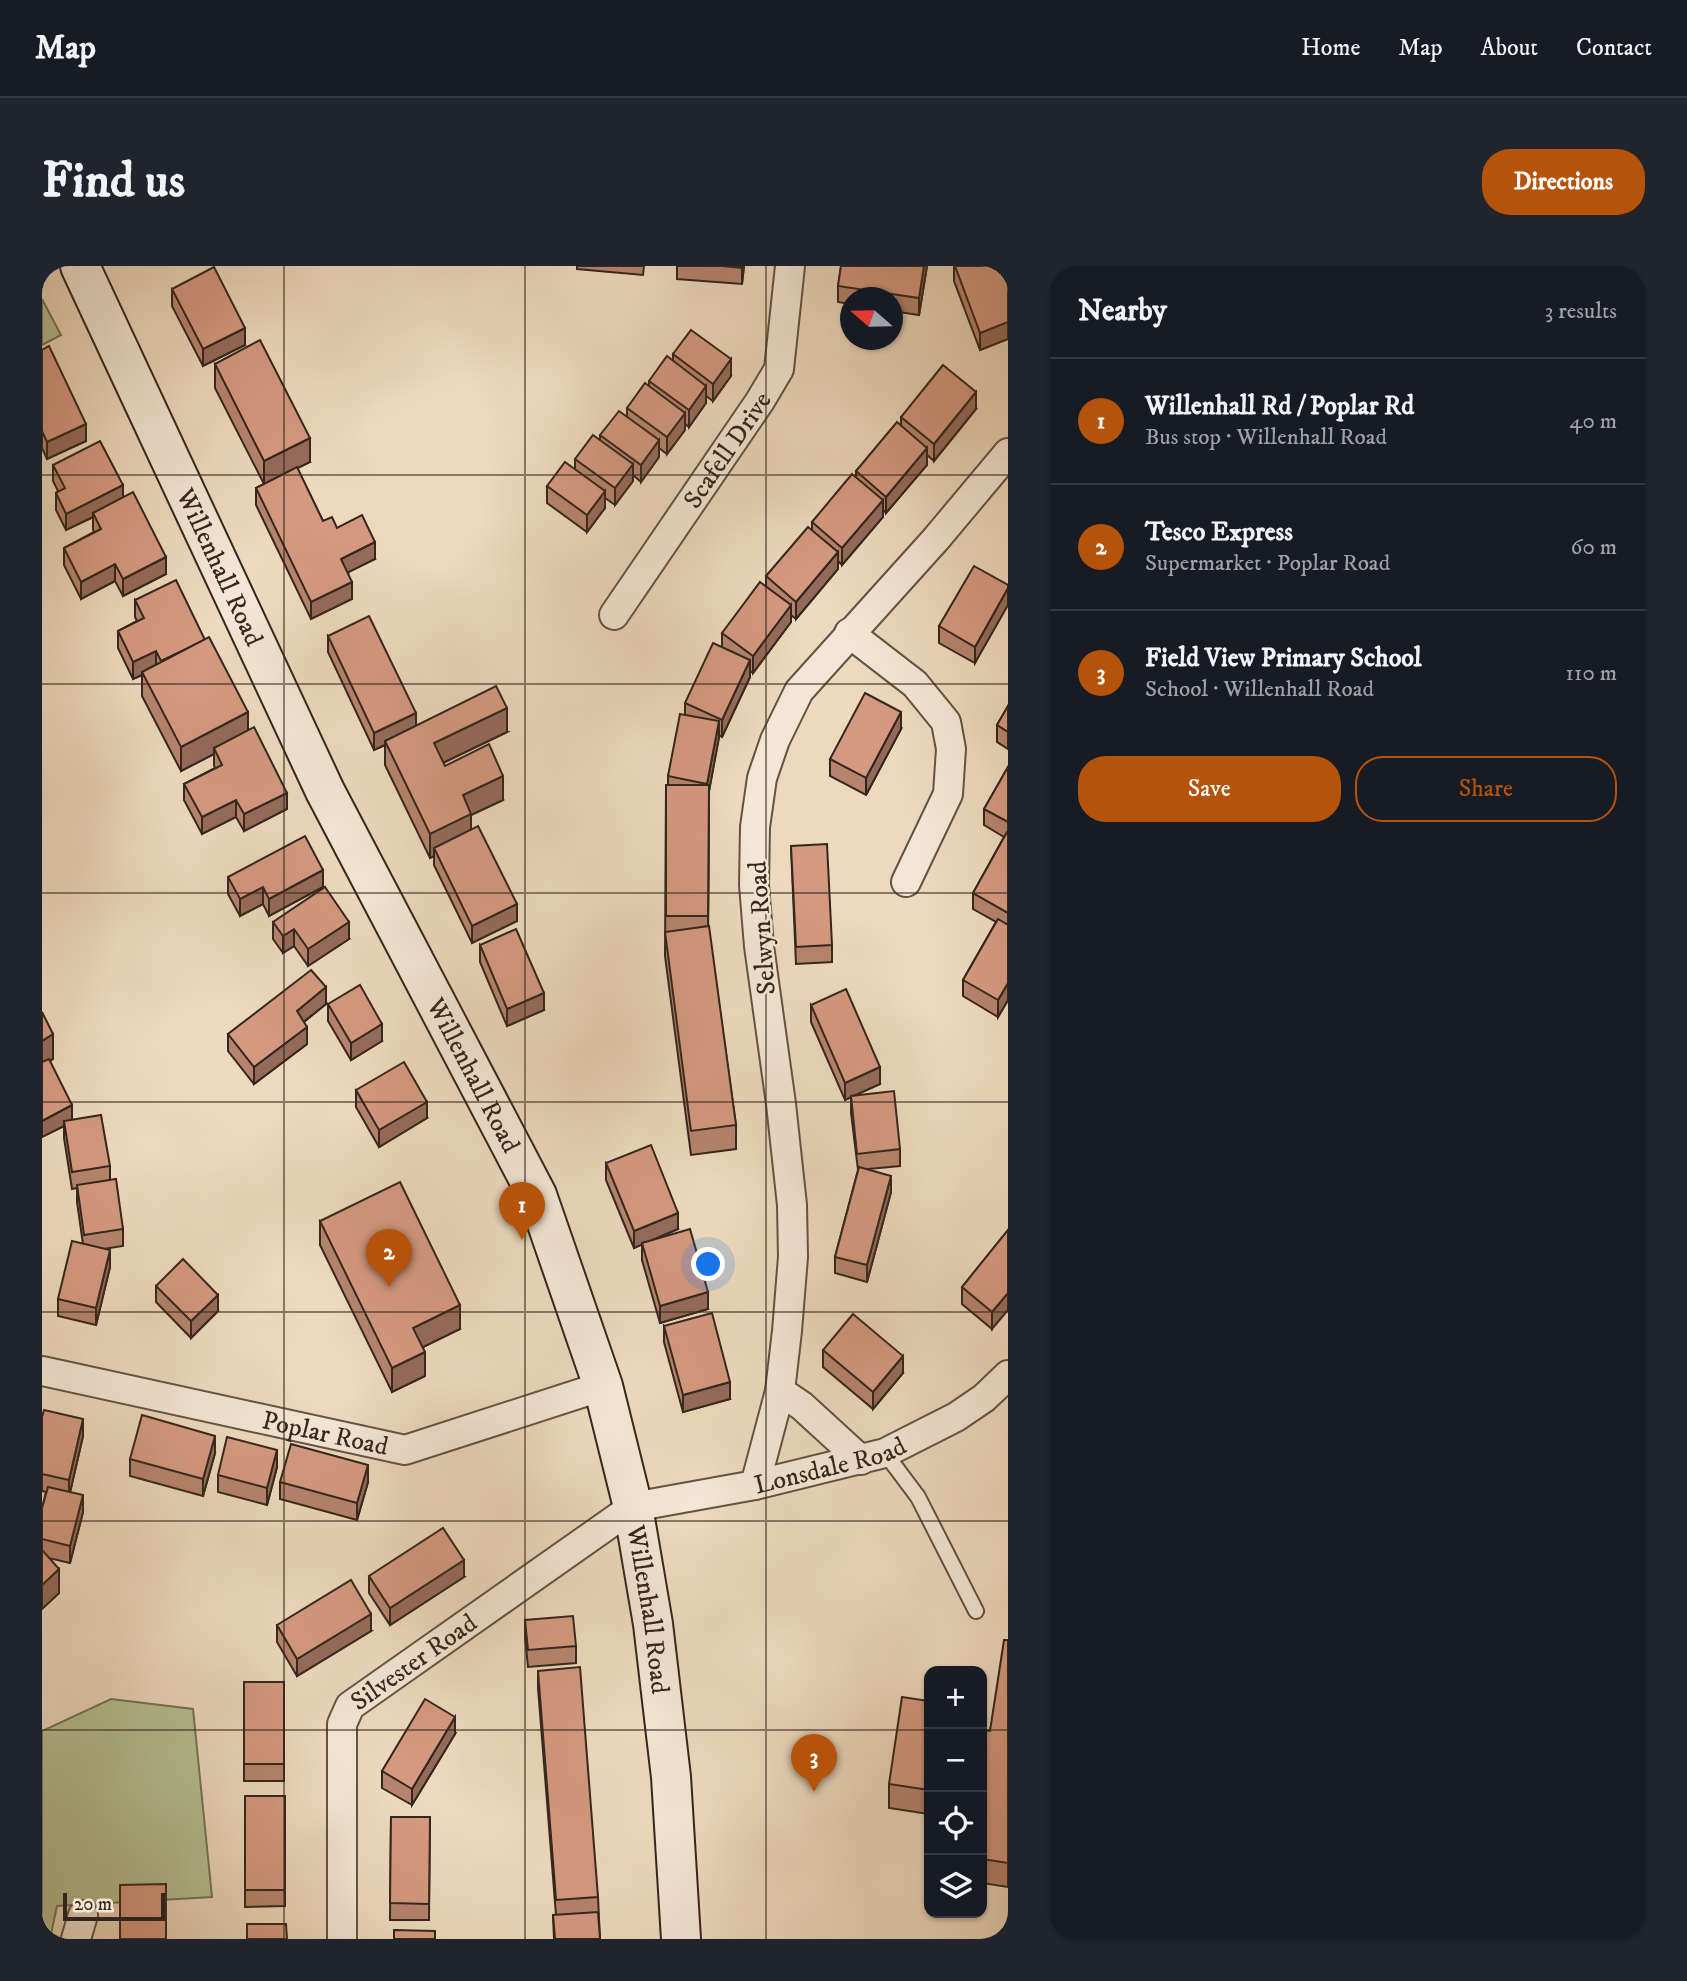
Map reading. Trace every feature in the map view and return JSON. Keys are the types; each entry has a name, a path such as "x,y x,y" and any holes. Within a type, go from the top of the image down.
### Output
{"main road":[{"name":"Willenhall Road","path":"80,266 325,792 537,1195 603,1386 633,1507 653,1624 671,1777 681,1939"}],"street":[{"name":"Scafell Drive","path":"614,615 779,369 790,266"},
{"name":"Selwyn Road","path":"755,1485 780,1391 793,1256 792,1205 759,946 754,885 755,827 762,778 775,740 799,691 936,539 1008,453"},
{"path":"849,633 915,684 946,722 951,749 948,794 906,882"},
{"name":"Poplar Road","path":"42,1371 405,1450 603,1386"},
{"name":"Lonsdale Road","path":"633,1507 755,1485 873,1457 956,1417 984,1398 1008,1375"},
{"path":"780,1391 873,1457"},
{"name":"Silvester Road","path":"342,1939 342,1724 350,1706 633,1507"}],"lane":[{"path":"873,1457 918,1497 976,1611"}],"green space":[{"path":"42,299 61,335 42,345"},
{"path":"111,1699 193,1709 212,1897 57,1906 50,1939 42,1939 42,1731"}],"building":[{"path":"841,266 924,266 919,298 903,296 903,287 838,286"},
{"path":"955,266 1006,266 1008,322 980,333"},
{"path":"214,267 245,328 203,349 172,289"},
{"path":"691,330 731,359 713,384 673,354"},
{"path":"260,340 310,438 264,461 215,364"},
{"path":"49,346 86,424 47,442 42,431 42,350"},
{"path":"667,356 706,386 689,410 649,381"},
{"path":"943,365 976,392 934,444 901,417"},
{"path":"645,383 685,413 667,437 627,408"},
{"path":"619,411 659,440 641,465 600,435"},
{"path":"897,422 927,448 886,497 856,471"},
{"path":"593,435 633,464 615,488 575,459"},
{"path":"100,441 123,485 66,514 56,493 65,488 53,465"},
{"path":"565,462 605,491 587,515 547,486"},
{"path":"297,467 323,521 332,517 337,528 362,515 375,542 341,559 352,582 311,602 256,488"},
{"path":"852,474 883,500 842,548 812,522"},
{"path":"133,492 166,557 123,579 115,564 81,582 64,548 101,529 93,513"},
{"path":"808,527 838,552 796,602 766,576"},
{"path":"974,566 1008,585 975,647 939,626"},
{"path":"176,580 205,640 161,661 156,651 133,662 118,631 144,618 135,600"},
{"path":"760,582 791,605 753,656 722,633"},
{"path":"369,616 416,713 374,733 328,636"},
{"path":"209,637 248,712 181,747 142,672"},
{"path":"713,643 750,660 722,720 685,703"},
{"path":"496,686 507,708 434,743 445,766 489,744 503,776 463,795 471,814 430,834 385,741"},
{"path":"865,693 901,712 866,778 830,759"},
{"path":"1008,706 1008,732 997,725"},
{"path":"680,714 719,721 707,784 668,776"},
{"path":"254,727 287,793 244,814 236,800 202,817 184,784 222,765 214,748"},
{"path":"1008,767 1008,822 984,809"},
{"path":"666,785 709,785 708,916 666,916"},
{"path":"478,826 517,904 472,926 434,848"},
{"path":"1008,832 1008,913 973,893"},
{"path":"305,836 323,870 269,899 263,887 240,899 228,877"},
{"path":"827,844 832,945 796,947 791,846"},
{"path":"325,887 349,922 308,949 294,929 283,936 273,922"},
{"path":"998,919 1008,925 1008,983 998,1000 963,980"},
{"path":"709,926 736,1125 691,1131 665,932"},
{"path":"516,929 544,993 507,1009 480,945"},
{"path":"311,970 326,987 297,1011 307,1027 254,1067 228,1034"},
{"path":"360,985 382,1024 351,1043 328,1004"},
{"path":"846,989 880,1067 845,1083 811,1005"},
{"path":"42,1012 53,1034 42,1041"},
{"path":"49,1059 72,1105 42,1121 42,1062"},
{"path":"404,1062 427,1102 379,1130 356,1090"},
{"path":"894,1091 900,1149 857,1154 851,1096"},
{"path":"101,1115 110,1166 72,1172 64,1121"},
{"path":"651,1145 678,1213 634,1231 606,1163"},
{"path":"859,1167 891,1176 867,1265 835,1257"},
{"path":"116,1179 123,1229 84,1235 77,1185"},
{"path":"400,1182 460,1305 413,1328 425,1352 392,1368 320,1221"},
{"path":"690,1229 708,1292 660,1306 642,1243"},
{"path":"1008,1230 1008,1293 992,1312 962,1287"},
{"path":"72,1241 110,1250 96,1308 58,1299"},
{"path":"183,1259 218,1295 191,1321 156,1286"},
{"path":"712,1313 730,1382 683,1395 664,1326"},
{"path":"853,1314 903,1356 873,1392 823,1350"},
{"path":"44,1410 83,1419 69,1480 42,1474"},
{"path":"142,1415 215,1436 203,1479 130,1459"},
{"path":"227,1437 277,1450 267,1488 218,1475"},
{"path":"291,1444 368,1465 357,1503 280,1482"},
{"path":"48,1487 83,1495 70,1546 42,1539 42,1508"},
{"path":"443,1528 464,1560 390,1608 369,1576"},
{"path":"42,1550 59,1569 42,1585"},
{"path":"351,1580 371,1614 297,1659 277,1625"},
{"path":"573,1616 576,1646 528,1650 525,1620"},
{"path":"1004,1640 1008,1640 1008,1863 987,1860 987,1731 990,1731"},
{"path":"580,1667 598,1897 556,1900 538,1671"},
{"path":"244,1682 284,1682 284,1764 244,1764"},
{"path":"902,1697 924,1700 924,1789 889,1784"},
{"path":"425,1699 455,1717 412,1789 382,1771"},
{"path":"245,1796 285,1796 285,1890 245,1890"},
{"path":"391,1817 430,1817 429,1904 390,1903"},
{"path":"166,1884 166,1939 120,1939 120,1885"},
{"path":"598,1912 600,1939 555,1939 553,1915"},
{"path":"247,1924 286,1924 287,1939 247,1939"},
{"path":"394,1930 435,1931 435,1939 394,1939"}],"place":[{"name":"Willenhall Rd / Poplar Rd","path":"522,1240"},
{"name":"Tesco Express","path":"389,1287"},
{"name":"Field View Primary School","path":"814,1792"}]}
